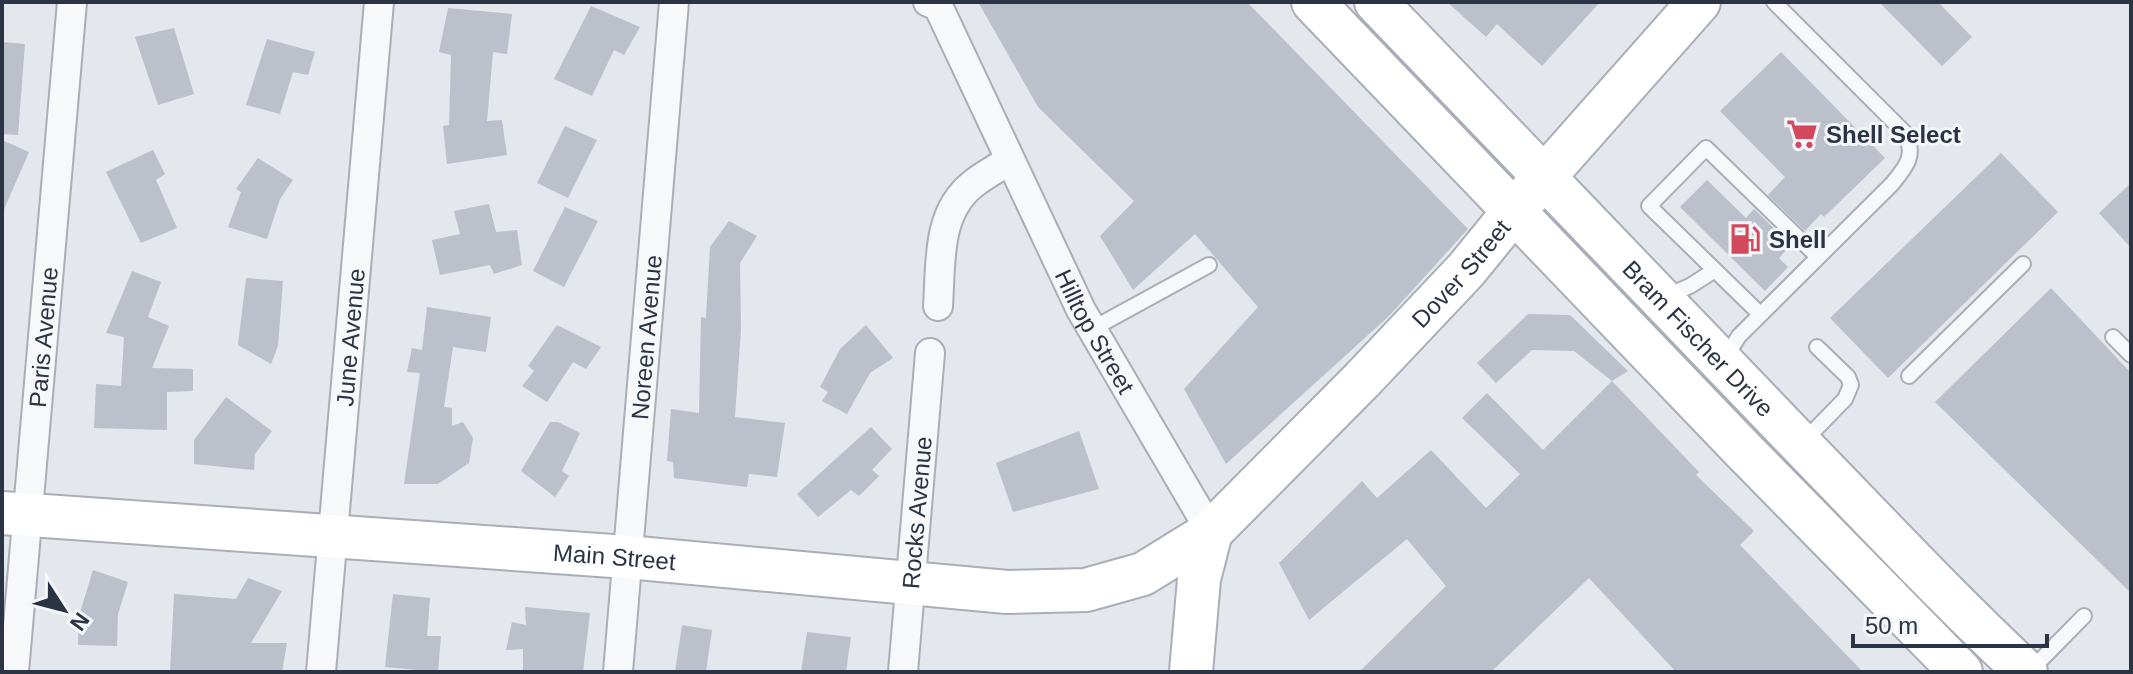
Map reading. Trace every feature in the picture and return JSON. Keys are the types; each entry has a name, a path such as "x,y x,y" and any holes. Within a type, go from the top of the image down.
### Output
{"street":[{"name":"Paris Avenue","path":"14,672 15,514 72,2"},
{"name":"June Avenue","path":"321,672 379,2"},
{"name":"Noreen Avenue","path":"618,672 674,2"},
{"name":"Bram Fischer Drive","path":"1313,2 1753,461 1961,672"},
{"name":"Bram Fischer Drive","path":"1376,2 1722,364 2027,672"},
{"name":"Dover Street","path":"1211,532 1466,270 1514,211 1699,2"},
{"name":"Hilltop Street","path":"935,3 1092,329 1211,532"},
{"path":"938,306 943,237 954,205 971,185 1010,160"},
{"name":"Rocks Avenue","path":"903,672 930,353"},
{"name":"Main Street","path":"15,514 627,557 1007,592 1086,590 1143,574 1211,532"},
{"path":"1191,672 1199,579 1211,532"}],"lane":[{"path":"1722,364 1739,336 1900,174 1911,154 1905,133 1774,2"},
{"path":"1760,314 1649,206 1706,148 1818,257"},
{"path":"1909,376 2023,264"},
{"path":"1092,329 1209,265"},
{"path":"1660,299 1690,286 1715,270"},
{"path":"2113,337 2131,355"},
{"path":"1801,445 1845,399 1851,385 1848,377 1817,347"},
{"path":"2027,672 2084,616"}],"building":[{"path":"978,2 1247,2 1468,229 1389,316 1226,464 1184,389 1258,307 1195,234 1133,290 1100,236 1134,201 1038,107"},
{"path":"1447,2 1600,2 1542,66 1497,24 1486,37"},
{"path":"1879,2 1938,2 1972,37 1942,66"},
{"path":"591,6 640,27 624,55 614,50 592,96 554,79"},
{"path":"448,8 512,14 507,54 493,52 487,121 502,120 507,155 447,164 443,126 449,125 451,55 439,52"},
{"path":"174,28 194,94 158,105 135,37"},
{"path":"267,39 315,52 308,75 293,72 280,114 246,105"},
{"path":"2,42 25,44 18,135 2,134"},
{"name":"Shell Select","path":"1781,52 1885,158 1824,217 1821,214 1805,231 1768,195 1785,177 1720,111"},
{"path":"565,126 597,140 568,198 537,183"},
{"path":"2,140 29,152 2,214"},
{"path":"153,150 165,174 156,180 177,228 141,243 106,172"},
{"path":"2001,153 2058,212 1888,378 1830,318"},
{"path":"258,158 293,180 280,199 267,239 228,227 241,192 236,189"},
{"path":"1707,180 1746,218 1754,209 1791,245 1779,258 1788,267 1765,291 1680,207"},
{"path":"2131,183 2131,248 2099,213"},
{"path":"489,204 496,232 517,230 522,265 494,274 490,265 440,275 432,240 460,234 454,211"},
{"path":"565,207 598,221 564,287 533,271"},
{"path":"729,221 757,236 740,263 741,329 735,417 785,423 777,477 749,474 747,487 674,478 673,462 667,461 671,409 699,413 701,317 706,318 710,247"},
{"path":"132,271 161,282 148,317 169,326 152,368 193,369 193,391 167,392 167,430 94,428 96,384 121,386 124,337 106,333"},
{"path":"246,278 283,281 278,346 271,364 238,345"},
{"path":"2051,288 2131,373 2131,593 1935,402"},
{"path":"427,307 491,317 486,352 453,347 444,407 452,408 452,426 463,422 473,438 469,463 438,484 404,484 420,373 407,372 412,348 422,350"},
{"path":"1528,314 1570,315 1628,371 1612,381 1574,351 1532,350 1496,383 1477,363"},
{"path":"557,325 601,347 586,369 573,362 547,402 522,386 534,371 528,366"},
{"path":"866,325 893,358 870,373 847,414 822,401 828,392 820,387 840,349"},
{"path":"1612,381 1699,472 1696,475 1754,531 1740,545 1863,672 1676,672 1589,578 1491,672 1359,672 1446,586 1407,539 1309,620 1279,563 1362,481 1377,498 1431,450 1486,508 1520,474 1462,418 1487,393 1543,450"},
{"path":"226,397 272,431 255,454 254,470 194,464 194,440"},
{"path":"550,422 558,422 580,433 562,471 569,476 555,497 521,471"},
{"path":"871,427 892,449 872,470 879,476 859,496 851,490 818,517 797,494"},
{"path":"1079,431 1099,489 1013,512 996,463"},
{"path":"93,570 128,582 118,614 117,646 78,645 79,616"},
{"path":"248,578 282,591 251,643 287,643 282,672 170,672 174,594 236,599"},
{"path":"393,594 430,598 427,636 441,636 438,672 385,667"},
{"path":"525,607 590,613 583,672 523,672 523,649 506,650 512,622 526,625"},
{"path":"682,625 712,630 706,672 675,672"},
{"path":"807,632 851,637 846,672 801,672"}],"place":[{"name":"Shell Select","path":"1802,134"},
{"name":"Shell","path":"1745,239"}]}
